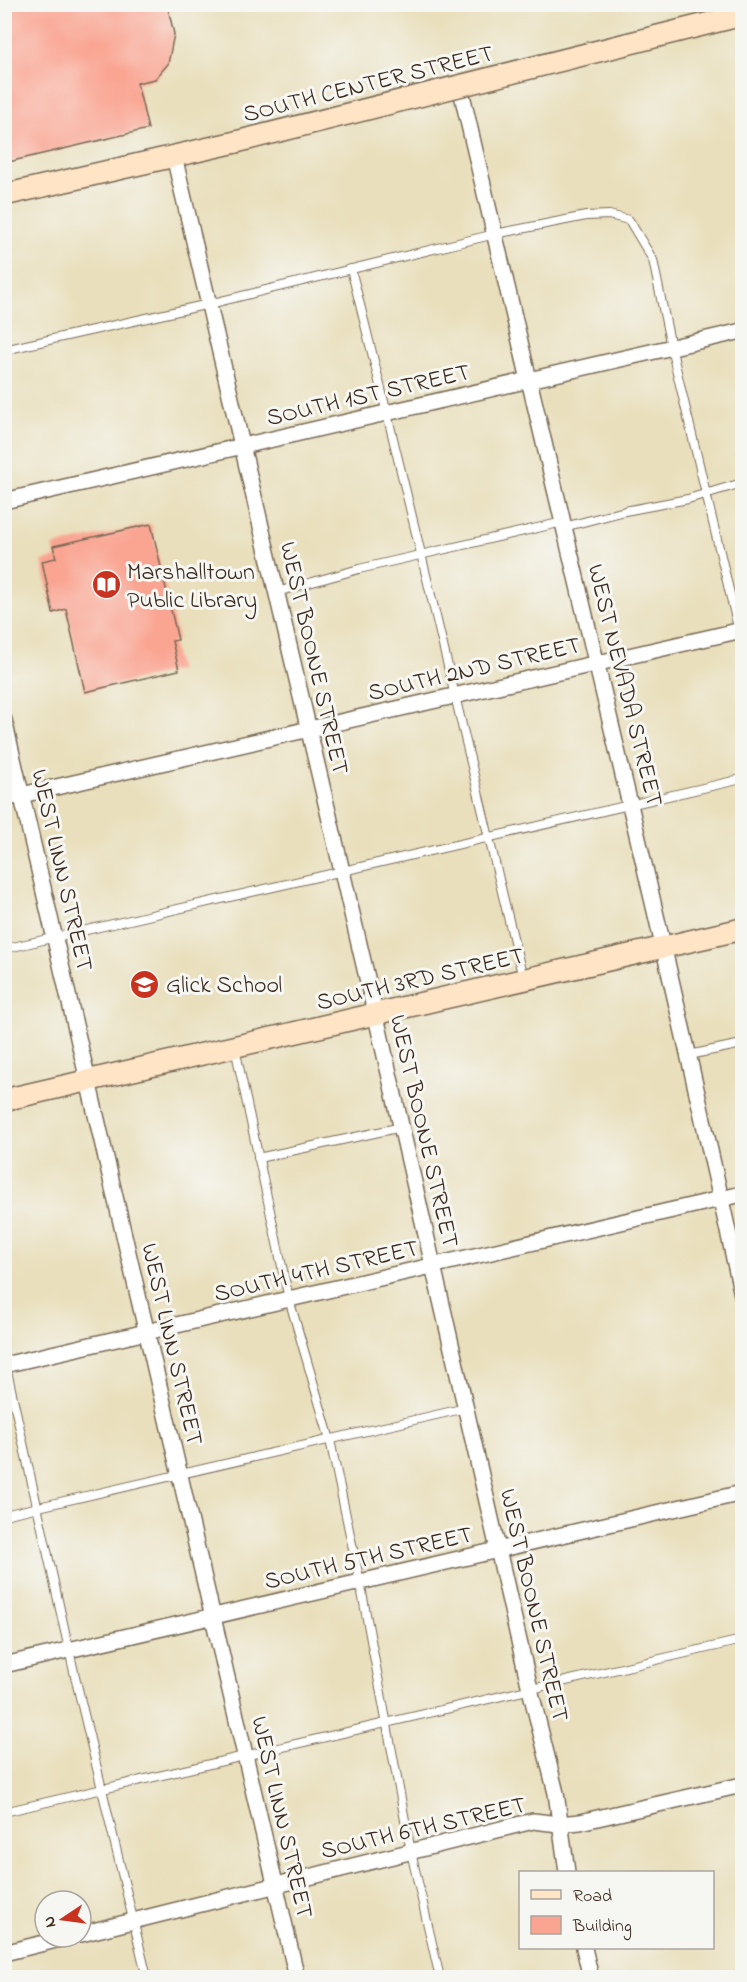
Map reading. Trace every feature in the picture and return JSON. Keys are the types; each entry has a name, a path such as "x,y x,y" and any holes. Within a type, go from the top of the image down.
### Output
{"main road":[{"path":"739,4 742,22"},
{"name":"SOUTH CENTER STREET","path":"4,195 236,142 742,15"},
{"name":"SOUTH 3RD STREET","path":"4,1100 742,929"}],"street":[{"name":"WEST NEVADA STREET","path":"460,86 665,947 742,1295"},
{"name":"WEST BOONE STREET","path":"174,156 556,1793 567,1871"},
{"name":"SOUTH 1ST STREET","path":"4,501 742,331"},
{"name":"SOUTH 2ND STREET","path":"4,799 597,663 741,634"},
{"name":"WEST LINN STREET","path":"4,720 297,1977"},
{"name":"SOUTH 4TH STREET","path":"5,1364 742,1194"},
{"name":"SOUTH 5TH STREET","path":"4,1665 742,1493"},
{"name":"SOUTH 6TH STREET","path":"93,1931 533,1821 559,1824 580,1822 742,1785"},
{"path":"4,1953 33,1946"},
{"path":"584,1949 591,1977"}],"lane":[{"path":"4,350 209,304 495,234 586,216 609,215 629,220 653,260 671,347 741,634"},
{"path":"351,269 388,413 454,696 524,980"},
{"path":"277,592 421,554 688,499 742,483"},
{"path":"4,949 742,779"},
{"path":"689,1055 742,1044"},
{"path":"235,1047 289,1299 330,1440 360,1582 411,1852 440,1977"},
{"path":"258,1158 402,1127"},
{"path":"5,1364 69,1650 147,1977"},
{"path":"4,1515 466,1408"},
{"path":"4,1812 742,1640"}],"building":[{"path":"4,4 167,4 174,34 168,64 155,79 137,83 148,129 4,163"},
{"name":"Marshalltown Public Library","path":"151,524 178,640 172,641 179,670 85,692 66,609 53,613 42,561 56,558 53,546"}],"place":[{"name":"Marshalltown Public Library","path":"106,585"},
{"name":"Glick School","path":"145,984"}]}
